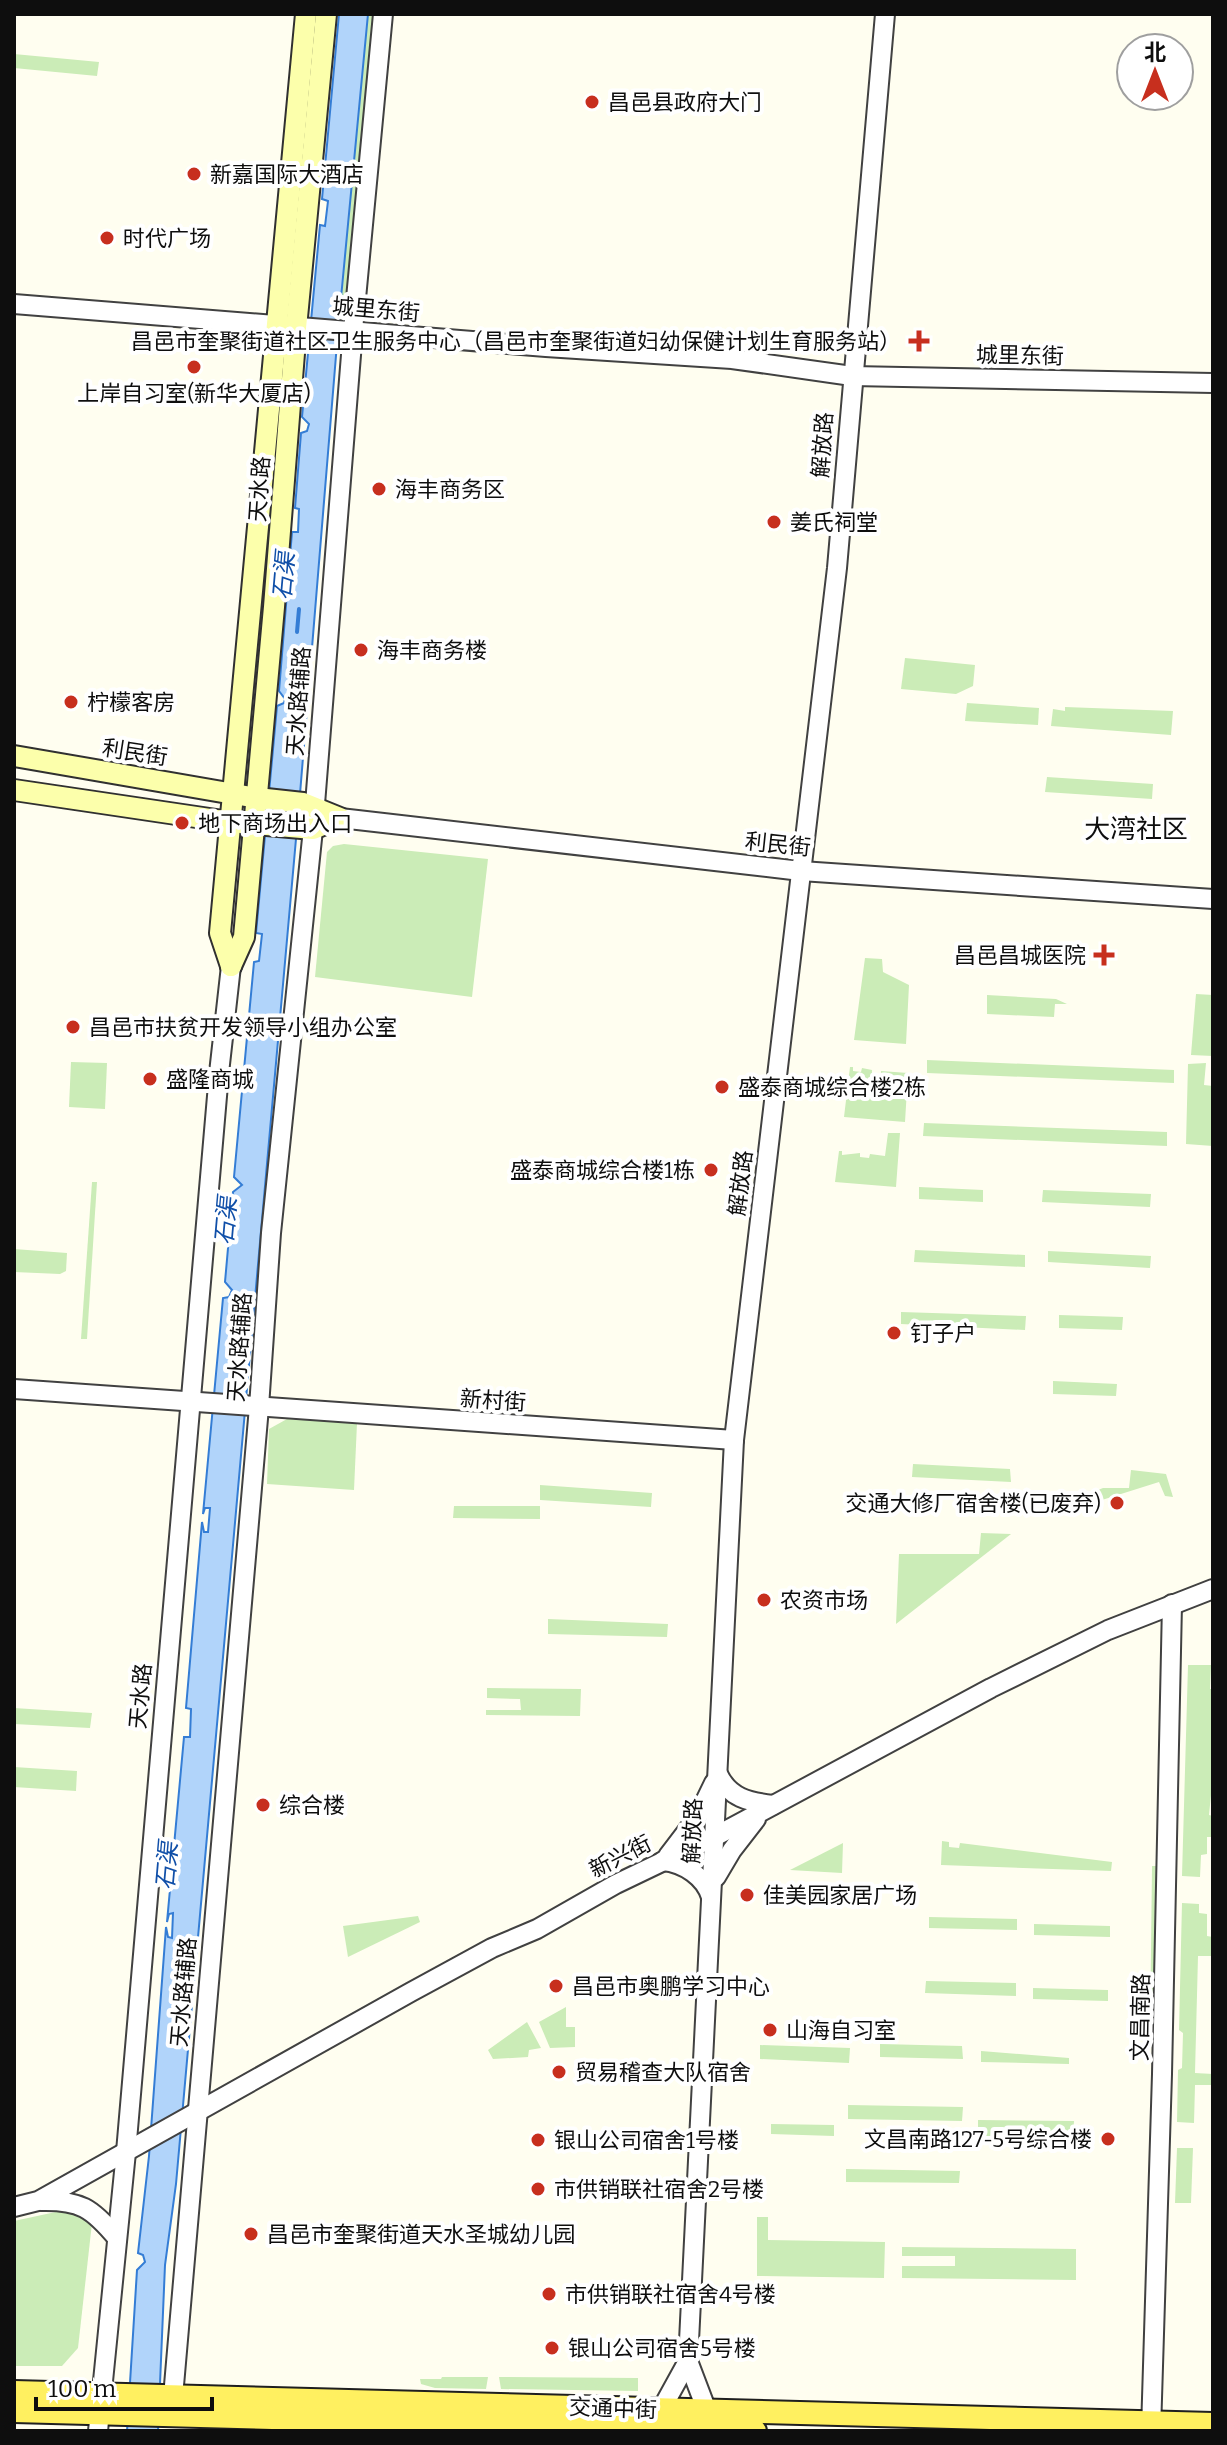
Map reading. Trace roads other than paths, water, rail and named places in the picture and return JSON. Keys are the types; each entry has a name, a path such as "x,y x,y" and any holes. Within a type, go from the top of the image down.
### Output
{"main road":[{"name":"天水路","path":"231,966 244,937 262,798 294,327 306,14"},
{"name":"天水路","path":"231,966 220,933 230,822 294,327 326,14"},
{"name":"利民街","path":"14,756 309,804 340,818"},
{"name":"利民街","path":"14,790 230,822 307,828 340,818"},
{"name":"交通中街","path":"14,2392 108,2410"},
{"name":"交通中街","path":"14,2411 170,2411 707,2424 1151,2427 1213,2424"},
{"name":"交通中街","path":"707,2424 755,2431"}],"street":[{"name":"天水路辅路","path":"170,2411 192,2114 201,2068 254,1406 307,828 346,330 383,14"},
{"name":"解放路","path":"707,2424 688,2361 734,1440 837,568 885,14"},
{"name":"城里东街","path":"14,304 732,359 852,376 1213,383"},
{"name":"利民街","path":"340,818 801,871 1213,899"},
{"name":"天水路","path":"108,2410 117,2238 200,1402 217,1085 231,966"},
{"path":"14,1389 200,1402"},
{"name":"新村街","path":"200,1402 734,1440"},
{"name":"新兴街","path":"126,2152 450,1971 537,1929 610,1887 716,1836 991,1688 1108,1630 1213,1589"},
{"name":"文昌南路","path":"1151,2427 1163,2060 1172,1604"},
{"path":"718,1774 723,1785 734,1795 770,1807 732,1850 712,1890 681,1865 663,1861 697,1818 718,1774"},
{"path":"201,2068 210,2078 238,2088"},
{"path":"38,2201 126,2152"},
{"path":"14,2207 38,2201 85,2206 100,2217 117,2238"},
{"name":"解放路","path":"659,2423 688,2361"}],"water":[{"path":"339,14 368,14 176,2184 165,2265 158,2431 127,2431 137,2270 145,2262 143,2255 138,2253 149,2156 166,1927 168,1937 172,1938 173,1913 169,1914 167,1922 184,1737 190,1737 191,1709 186,1708 202,1522 204,1532 208,1532 210,1508 205,1508 203,1514 223,1298 229,1297 232,1290 225,1282 233,1192 242,1185 234,1177 254,962 259,961 262,934 256,933 277,706 285,699 279,691 292,532 298,532 299,509 295,508 301,433 307,431 309,424 302,417 320,225 325,226 328,201 322,199"}],"waterway":[{"name":"石渠","path":"297,632 299,609"}],"place":[{"name":"昌邑县政府大门","path":"592,102"},
{"name":"新嘉国际大酒店","path":"194,174"},
{"name":"时代广场","path":"107,238"},
{"name":"昌邑市奎聚街道社区卫生服务中心（昌邑市奎聚街道妇幼保健计划生育服务站）","path":"919,341"},
{"name":"上岸自习室(新华大厦店)","path":"194,367"},
{"name":"海丰商务区","path":"379,489"},
{"name":"姜氏祠堂","path":"774,522"},
{"name":"海丰商务楼","path":"361,650"},
{"name":"柠檬客房","path":"71,702"},
{"name":"地下商场出入口","path":"182,823"},
{"name":"昌邑昌城医院","path":"1104,955"},
{"name":"昌邑市扶贫开发领导小组办公室","path":"73,1027"},
{"name":"盛隆商城","path":"150,1079"},
{"name":"盛泰商城综合楼2栋","path":"722,1087"},
{"name":"盛泰商城综合楼1栋","path":"711,1170"},
{"name":"钉子户","path":"894,1333"},
{"name":"交通大修厂宿舍楼(已废弃)","path":"1117,1503"},
{"name":"农资市场","path":"764,1600"},
{"name":"综合楼","path":"263,1805"},
{"name":"佳美园家居广场","path":"747,1895"},
{"name":"昌邑市奥鹏学习中心","path":"556,1986"},
{"name":"山海自习室","path":"770,2030"},
{"name":"贸易稽查大队宿舍","path":"559,2072"},
{"name":"文昌南路127-5号综合楼","path":"1108,2139"},
{"name":"银山公司宿舍1号楼","path":"538,2140"},
{"name":"市供销联社宿舍2号楼","path":"538,2189"},
{"name":"昌邑市奎聚街道天水圣城幼儿园","path":"251,2234"},
{"name":"市供销联社宿舍4号楼","path":"549,2294"},
{"name":"银山公司宿舍5号楼","path":"552,2348"}],"district":[{"name":"大湾社区","path":"1136,829"}]}
